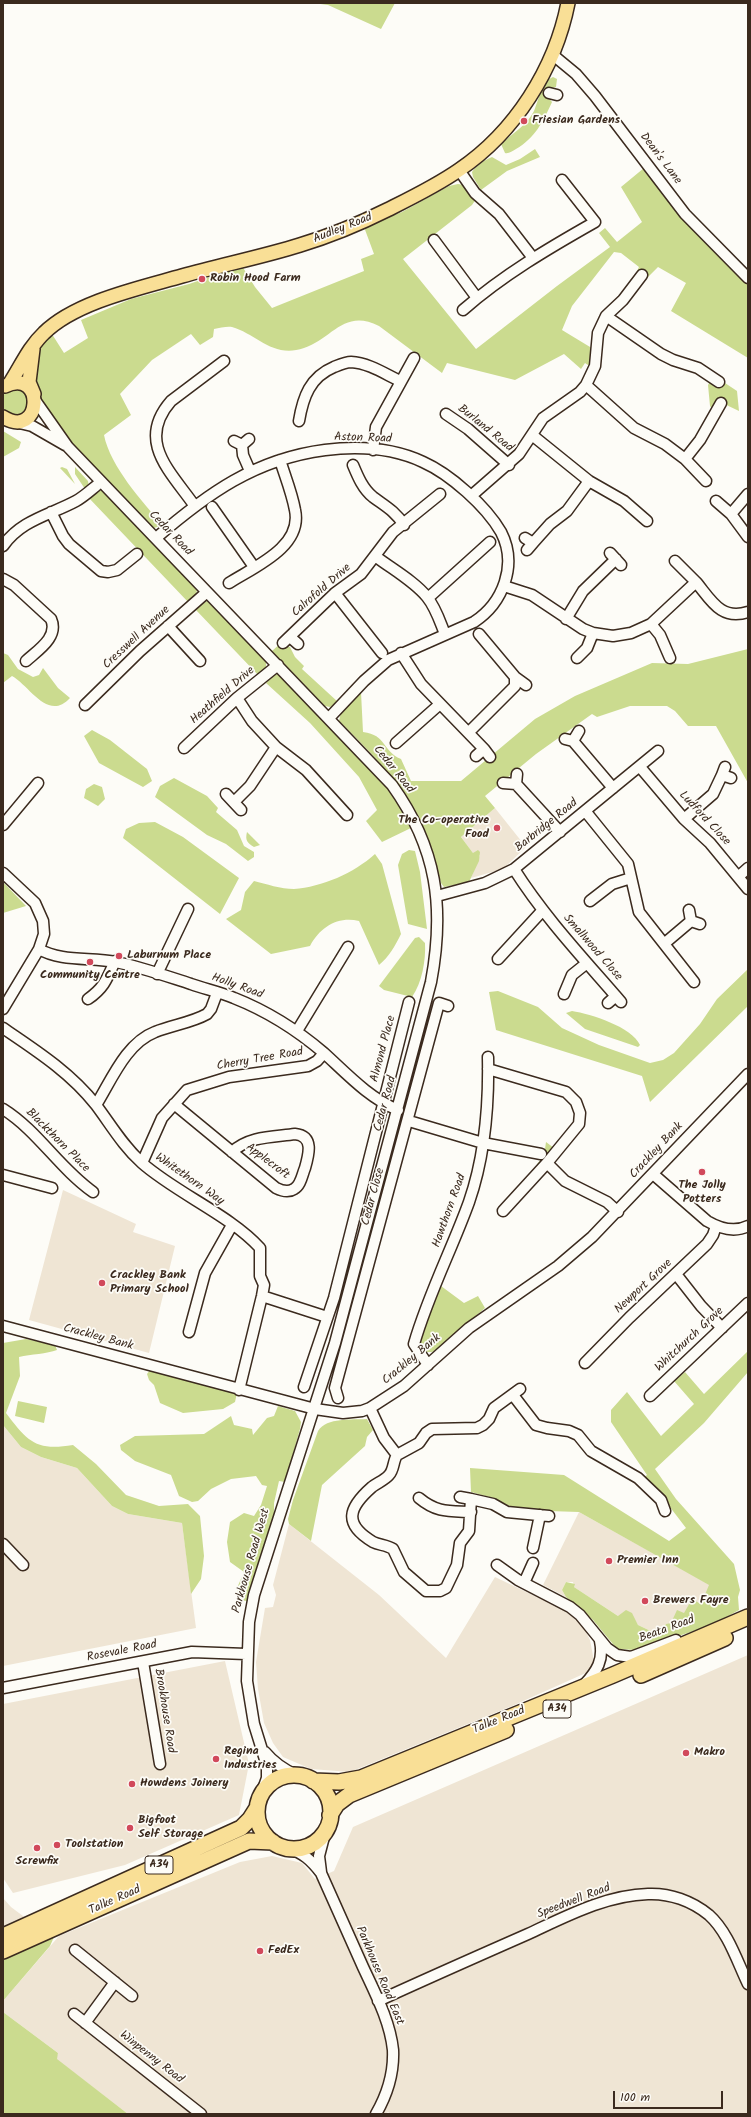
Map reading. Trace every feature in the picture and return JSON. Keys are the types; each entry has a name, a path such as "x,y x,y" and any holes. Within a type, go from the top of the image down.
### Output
{"highway":[{"name":"Talke Road","path":"314,1781 339,1782 361,1778 582,1688 748,1616"},
{"name":"Talke Road","path":"328,1822 337,1804 349,1795 673,1661 748,1628"},
{"name":"A34","path":"314,1781 296,1775 284,1777 273,1782 259,1802 260,1827 273,1842 288,1848 299,1848 310,1845 319,1838 328,1822"},
{"path":"314,1781 327,1796 328,1822"},
{"name":"Talke Road","path":"61,1918 182,1853 241,1828 250,1820 259,1802"},
{"name":"Talke Road","path":"3,1951 28,1933 61,1918 250,1841 273,1842"},
{"name":"Talke Road","path":"3,1936 28,1933"}],"main road":[{"name":"Audley Road","path":"5,386 33,345 44,332 62,319 100,301 178,277 301,245 353,226 415,197 459,170 490,145 517,115 534,90 553,55 568,3"},
{"path":"6,418 25,419 31,414 35,398 29,382 33,345"},
{"path":"5,386 24,384 35,398"}],"street":[{"name":"Dean's Lane","path":"553,55 576,74 595,96 685,214 748,278"},
{"path":"459,170 475,193 499,214 533,258"},
{"path":"463,310 477,298 533,258 598,225 562,179"},
{"path":"434,240 477,298"},
{"name":"Burland Road","path":"471,496 519,454 543,418 580,392 586,385 598,333 606,316 624,300 642,275"},
{"path":"606,316 661,354 673,360 698,368 713,382"},
{"path":"374,450 376,427 414,358"},
{"path":"194,505 160,456 156,445 156,427 171,401 218,362"},
{"path":"300,421 303,400 313,382 323,371 337,365 350,362 369,366 400,381"},
{"path":"586,385 634,428 665,444 704,474"},
{"path":"35,398 68,447"},
{"path":"685,459 700,440 711,412 721,403"},
{"name":"Burland Road","path":"446,414 468,429 508,465"},
{"path":"6,418 32,426 68,447"},
{"path":"532,435 589,481 624,501 647,521"},
{"path":"241,441 243,455 250,471"},
{"name":"Cedar Road","path":"68,447 378,770 402,800 424,844 431,866 437,896 438,936 434,963 398,1110 364,1236 314,1409"},
{"name":"Aston Road","path":"156,538 194,505 215,490 250,471 280,460 325,450 391,451 424,462 471,496 494,523 503,538 508,556 508,572 504,586 494,604 483,616 388,660 364,681 329,718"},
{"path":"229,583 279,551 290,539 296,512 280,460"},
{"path":"353,465 362,484 372,496 397,514 404,525"},
{"path":"528,544 567,511 589,481"},
{"path":"3,546 16,531 77,500 101,482"},
{"name":"Calrofold Drive","path":"298,644 287,640 335,593 361,574 393,532 404,525 440,494"},
{"path":"731,514 748,494"},
{"path":"716,500 731,514 748,537"},
{"path":"212,506 254,567"},
{"path":"51,512 62,536 69,544 101,571 108,572 117,570 129,556"},
{"path":"428,598 488,548"},
{"path":"375,556 417,586 428,598 436,611 445,634"},
{"path":"566,619 583,591 616,559"},
{"path":"675,561 722,610 731,615 748,612"},
{"path":"3,579 14,585 51,619 54,625 51,637 26,662"},
{"path":"504,586 532,595 566,619 593,633 613,636 631,633 651,624 696,582"},
{"name":"Cresswell Avenue","path":"85,705 168,626 207,592"},
{"path":"335,593 382,653"},
{"path":"651,624 660,635 670,658"},
{"path":"168,626 200,661"},
{"path":"577,658 587,648 593,633"},
{"path":"479,634 515,677 526,685"},
{"path":"401,653 421,684 469,732 483,754"},
{"name":"Heathfield Drive","path":"184,748 237,698 278,665"},
{"path":"469,732 515,686 515,677"},
{"path":"237,698 252,721 276,747 306,770 347,815"},
{"path":"396,743 440,704"},
{"path":"578,730 569,740 613,788"},
{"path":"234,802 250,786 276,747"},
{"name":"Barbridge Road","path":"437,896 485,883 514,869 586,812 613,788 640,768 658,751"},
{"name":"Ludford Close","path":"640,768 684,819 710,843 748,889"},
{"path":"684,819 713,794 726,773"},
{"path":"503,783 516,779 560,832"},
{"path":"3,825 38,783"},
{"path":"226,794 241,810"},
{"path":"586,812 628,864 639,912 665,943 690,980"},
{"path":"738,877 748,868"},
{"name":"Smallwood Close","path":"514,869 543,910 587,963 615,1000"},
{"path":"3,873 35,903 44,927 44,934 39,948 3,1009"},
{"path":"597,900 612,884 631,878"},
{"path":"157,974 188,909"},
{"path":"498,958 543,910"},
{"path":"665,943 696,922 689,910"},
{"name":"Holly Road","path":"39,948 46,953 61,957 115,962 217,993 258,1008 297,1032 324,1053 367,1092 383,1103 398,1110"},
{"path":"297,1032 349,951"},
{"path":"88,999 100,991 115,962"},
{"path":"564,994 572,975 587,963"},
{"path":"96,1105 123,1061 139,1042 153,1032 207,1014 211,1009 217,993"},
{"name":"Cedar Close","path":"338,1398 336,1388 409,1122 444,1004"},
{"name":"Almond Place","path":"383,1103 411,1006"},
{"name":"Whitethorn Way","path":"3,1028 47,1057 78,1084 96,1105 121,1141 142,1163 232,1225 260,1248 260,1276 264,1285 239,1390"},
{"name":"Cherry Tree Road","path":"142,1163 162,1118 187,1090 229,1077 308,1066 317,1061 324,1053"},
{"name":"Hawthorn Road","path":"428,1364 414,1344 469,1201 483,1143 488,1057"},
{"path":"488,1069 566,1092 576,1102 580,1113 578,1124 547,1163 503,1211"},
{"name":"Crackley Bank","path":"3,1326 314,1409 343,1413 370,1408 404,1386 469,1328 558,1266 618,1212 748,1074"},
{"name":"Cedar Road","path":"307,1384 327,1317 383,1103"},
{"name":"Applecroft","path":"174,1104 232,1152 276,1188 284,1191 293,1190 300,1183 310,1146 301,1134 294,1134 249,1140 240,1144 232,1152"},
{"name":"Blackthorn Place","path":"3,1109 29,1129 70,1174 93,1192"},
{"path":"409,1122 483,1143 536,1154"},
{"path":"547,1163 565,1181 607,1202 618,1212"},
{"path":"653,1174 707,1221 716,1226 730,1229 748,1226"},
{"path":"3,1175 52,1188"},
{"path":"189,1332 205,1273 232,1225"},
{"name":"Newport Grove","path":"585,1363 707,1244 716,1226"},
{"path":"364,1236 376,1240"},
{"path":"676,1274 701,1306 722,1328"},
{"path":"262,1296 327,1317"},
{"name":"Whitchurch Grove","path":"650,1396 748,1304"},
{"path":"471,1499 469,1531 460,1543 457,1565 446,1588 440,1591 426,1591 404,1572 393,1549 374,1542 356,1527 352,1520 351,1513 354,1506 372,1487 389,1476 397,1455 420,1444 426,1433 432,1429 477,1428 483,1425 494,1408 516,1392 536,1425 569,1431 578,1435 591,1451 607,1454 638,1478 661,1500 665,1511"},
{"path":"370,1408 384,1438 397,1455"},
{"name":"Parkhouse Road West","path":"259,1802 267,1778 267,1766 249,1701 246,1654 249,1622 254,1595 314,1409"},
{"path":"460,1497 493,1504 507,1512 544,1516 533,1548"},
{"path":"419,1498 430,1507 439,1510 471,1512"},
{"path":"3,1544 24,1565"},
{"path":"524,1583 533,1563"},
{"name":"Beata Road","path":"497,1565 524,1583 570,1607 580,1615 599,1639 617,1655 631,1657 748,1616"},
{"path":"582,1688 599,1665 602,1653 599,1639"},
{"name":"Rosevale Road","path":"3,1688 192,1652 246,1654"},
{"name":"Brookhouse Road","path":"143,1662 160,1764"},
{"name":"Parkhouse Road West","path":"262,1748 272,1761 296,1775"},
{"name":"Parkhouse Road East","path":"328,1822 319,1856 321,1873 378,2001 390,2033 393,2050 392,2067 385,2099 376,2114"},
{"name":"Parkhouse Road East","path":"288,1848 306,1856 321,1873"},
{"name":"Speedwell Road","path":"378,2001 587,1908 624,1896 646,1894 674,1896 693,1904 709,1916 724,1934 748,1984"},
{"path":"75,1950 132,1996"},
{"path":"85,2023 115,1982"},
{"name":"Winpenny Road","path":"74,2014 201,2114"}],"shaded area":[{"path":"495,808 526,847 503,869 471,878 480,855 473,853 461,837"},
{"name":"Crackley Bank Primary School","path":"63,1190 136,1224 133,1232 175,1246 149,1353 29,1320"},
{"path":"3,1425 21,1447 41,1457 77,1468 112,1506 128,1514 182,1523 196,1628 3,1666"},
{"path":"579,1512 710,1585 701,1604 671,1624 666,1624 660,1633 657,1634 638,1625 635,1620 618,1616 574,1587 573,1582 566,1582 562,1590 566,1597 543,1585"},
{"path":"289,1524 379,1595 446,1658 495,1577 564,1610 573,1617 584,1628 590,1640 594,1661 592,1668 588,1672 512,1706 350,1772 311,1769 283,1757 273,1743 264,1723 258,1689 256,1662 265,1608 273,1607 276,1595 273,1585"},
{"path":"748,1655 748,2114 390,2114 388,2112 386,2114 128,2114 56,2059 58,2053 3,2012 3,2001 59,1936 240,1862 272,1856 302,1863 315,1879 334,1871 353,1827"},
{"path":"225,1661 249,1764 239,1815 125,1865 13,1893 3,1878 3,1704"},
{"path":"3,1898 11,1907 27,1919 3,1930"}],"green space":[{"path":"313,3 395,3 381,29 328,5"},
{"path":"553,77 557,79 556,87 549,89 546,95 552,102 542,123 523,145 508,153 505,153 501,144 519,129 531,116 543,87 549,79"},
{"path":"535,149 540,157 507,171 481,190 473,177 472,172 474,169 489,158 492,157 506,165 520,159"},
{"path":"644,168 748,282 748,358 671,311 686,283 658,267 646,279 637,271 639,267 621,253 614,252 572,306 562,330 595,350 594,369 585,363 581,369 564,354 515,380 447,363 442,373 379,326 367,321 347,323 314,344 293,351 274,348 241,330 232,327 214,329 213,337 200,345 191,334 152,360 120,394 131,415 104,435 107,447 120,471 137,495 163,525 154,528 67,440 56,426 39,397 34,382 33,368 39,348 50,331 64,353 88,338 81,320 131,299 189,284 242,266 255,287 272,308 364,271 361,259 374,254 364,227 402,212 449,186 458,184 464,185 476,199 472,205 403,259 476,349 610,247 599,233 605,228 617,242 642,222 621,187"},
{"path":"712,378 719,379 737,391 739,411 718,401 713,410 710,406 708,385"},
{"path":"16,388 26,392 30,402 26,412 16,416 6,412 2,402 6,392"},
{"path":"3,431 21,442 19,448 3,457"},
{"path":"62,467 67,469 75,484 60,468"},
{"path":"75,467 88,481 89,487 85,489 75,474"},
{"path":"96,490 102,491 111,498 194,584 197,589 196,597 189,603 87,496"},
{"path":"207,601 266,660 266,672 260,677 195,609"},
{"path":"282,642 285,646 290,647 295,657 304,666 302,669 338,702 330,707 325,706 272,651"},
{"path":"748,649 748,783 716,726 688,726 675,711 667,706 630,706 597,717 592,714 536,754 485,796 495,808 461,837 473,853 478,850 480,852 479,861 469,882 444,887 441,883 427,837 412,808 384,769 339,721 341,712 361,692 363,732 376,736 390,752 401,759 411,781 461,781 535,719 575,696 652,663 688,664"},
{"path":"3,653 8,655 18,669 33,677 39,675 43,668 58,688 70,698 62,704 54,706 40,700 12,676 3,683"},
{"path":"275,674 281,675 371,767 387,787 411,828 382,842 366,821 377,810 359,777 310,723 266,683"},
{"path":"92,730 110,740 147,769 152,781 143,787 99,763 84,736"},
{"path":"174,778 207,796 218,808 216,812 237,830 244,846 254,852 254,857 248,861 226,844 207,835 155,797 160,786"},
{"path":"94,784 102,787 105,799 98,806 84,798 86,789"},
{"path":"155,822 183,837 239,878 220,914 123,838 126,829 139,823"},
{"path":"247,832 260,845 254,847 248,843 246,839"},
{"path":"409,850 415,851 420,872 427,929 408,924 398,865 402,854"},
{"path":"375,854 382,864 401,934 392,951 379,965 359,921 344,920 330,924 319,933 310,946 271,954 226,919 241,910 245,892 254,881 289,889 305,888 326,882 348,873"},
{"path":"3,882 26,906 3,913"},
{"path":"419,937 425,943 425,957 421,978 412,997 384,990 379,986 415,938"},
{"path":"748,969 748,1006 650,1102 642,1076 496,1030 489,992 498,991 538,1007 562,1028 599,1045 650,1063 663,1060 674,1053 700,1024 717,999"},
{"path":"572,1011 600,1018 620,1027 636,1038 640,1045 638,1047 585,1029 566,1013"},
{"path":"546,1142 554,1148 541,1167 537,1164 544,1156"},
{"path":"441,1286 464,1303 478,1296 485,1308 439,1348 432,1352 425,1352 420,1345 420,1339"},
{"path":"26,1339 55,1345 57,1350 19,1357 20,1376 6,1413 21,1431 34,1442 50,1447 73,1445 96,1464 126,1495 159,1506 188,1504 200,1516 204,1556 201,1579 191,1594 182,1523 128,1514 112,1506 77,1468 41,1457 21,1447 3,1425 3,1343"},
{"path":"748,1351 748,1372 704,1423 655,1469 676,1499 734,1564 740,1590 738,1597 739,1610 712,1625 636,1650 617,1649 593,1620 566,1597 562,1590 566,1582 575,1584 574,1587 618,1616 626,1610 632,1613 638,1625 657,1634 660,1633 666,1624 671,1623 677,1610 684,1613 692,1599 701,1604 709,1585 579,1512 518,1510 493,1498 471,1492 470,1468 564,1475 669,1541 686,1528 663,1498 642,1479 647,1475 611,1422 611,1410 627,1392 661,1436 694,1404 674,1381 685,1372 704,1394"},
{"path":"150,1370 237,1393 235,1402 223,1409 183,1413 160,1403 154,1385 149,1380 147,1374"},
{"path":"18,1401 47,1407 44,1423 15,1416"},
{"path":"278,1406 295,1411 301,1422 300,1429 285,1482 279,1481 274,1503 274,1517 247,1601 238,1600 237,1588 244,1572 230,1562 227,1542 230,1522 244,1513 254,1516 261,1505 267,1486 262,1485 256,1476 231,1479 211,1489 198,1501 192,1502 179,1496 171,1475 135,1461 121,1450 120,1445 135,1436 204,1434 231,1416 234,1425 252,1429 253,1435 267,1418 274,1416"},
{"path":"367,1419 373,1430 367,1437 365,1446 322,1485 311,1541 289,1524 288,1519 293,1500 318,1431 327,1423 334,1421"},
{"path":"49,1936 54,1937 50,1946 3,2001 3,1956"},
{"path":"3,2012 58,2053 57,2059 128,2114 3,2114"}],"place":[{"name":"Friesian Gardens","path":"524,121"},
{"name":"Robin Hood Farm","path":"202,279"},
{"name":"The Co-operative Food","path":"497,828"},
{"name":"Laburnum Place","path":"119,956"},
{"name":"Community Centre","path":"90,962"},
{"name":"The Jolly Potters","path":"702,1172"},
{"name":"Crackley Bank Primary School","path":"102,1283"},
{"name":"Premier Inn","path":"609,1561"},
{"name":"Brewers Fayre","path":"645,1601"},
{"name":"Makro","path":"686,1753"},
{"name":"Regina Industries","path":"216,1759"},
{"name":"Howdens Joinery","path":"132,1784"},
{"name":"Bigfoot Self Storage","path":"130,1828"},
{"name":"Toolstation","path":"57,1845"},
{"name":"Screwfix","path":"37,1848"},
{"name":"FedEx","path":"260,1951"}]}
